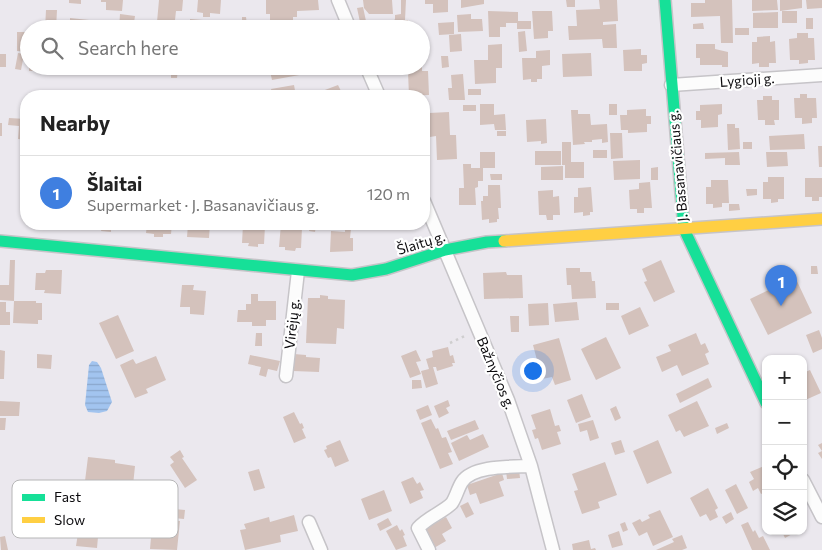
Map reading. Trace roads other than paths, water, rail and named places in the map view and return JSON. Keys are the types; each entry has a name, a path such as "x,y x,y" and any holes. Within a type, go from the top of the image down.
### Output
{"street":[{"path":"338,0 346,20"},
{"name":"J. Basanavičiaus g.","path":"665,0 684,229 765,400"},
{"path":"370,75 376,90"},
{"name":"Lygioji g.","path":"671,85 822,75"},
{"name":"Bažnyčios g.","path":"430,215 508,400 531,466 553,550"},
{"name":"Šlaitų g.","path":"0,241 352,275 386,269 445,250 487,242 521,238 822,219"},
{"name":"Virėjų g.","path":"286,376 298,271"},
{"path":"429,550 418,528 425,520 452,503 462,480 473,473 490,468 531,466"},
{"path":"807,488 822,517"},
{"path":"309,522 321,550"}],"water":[{"path":"92,361 97,362 101,368 112,402 107,411 99,413 88,412 85,405 89,365"}],"place":[{"name":"Šlaitai","path":"781,306"}]}
